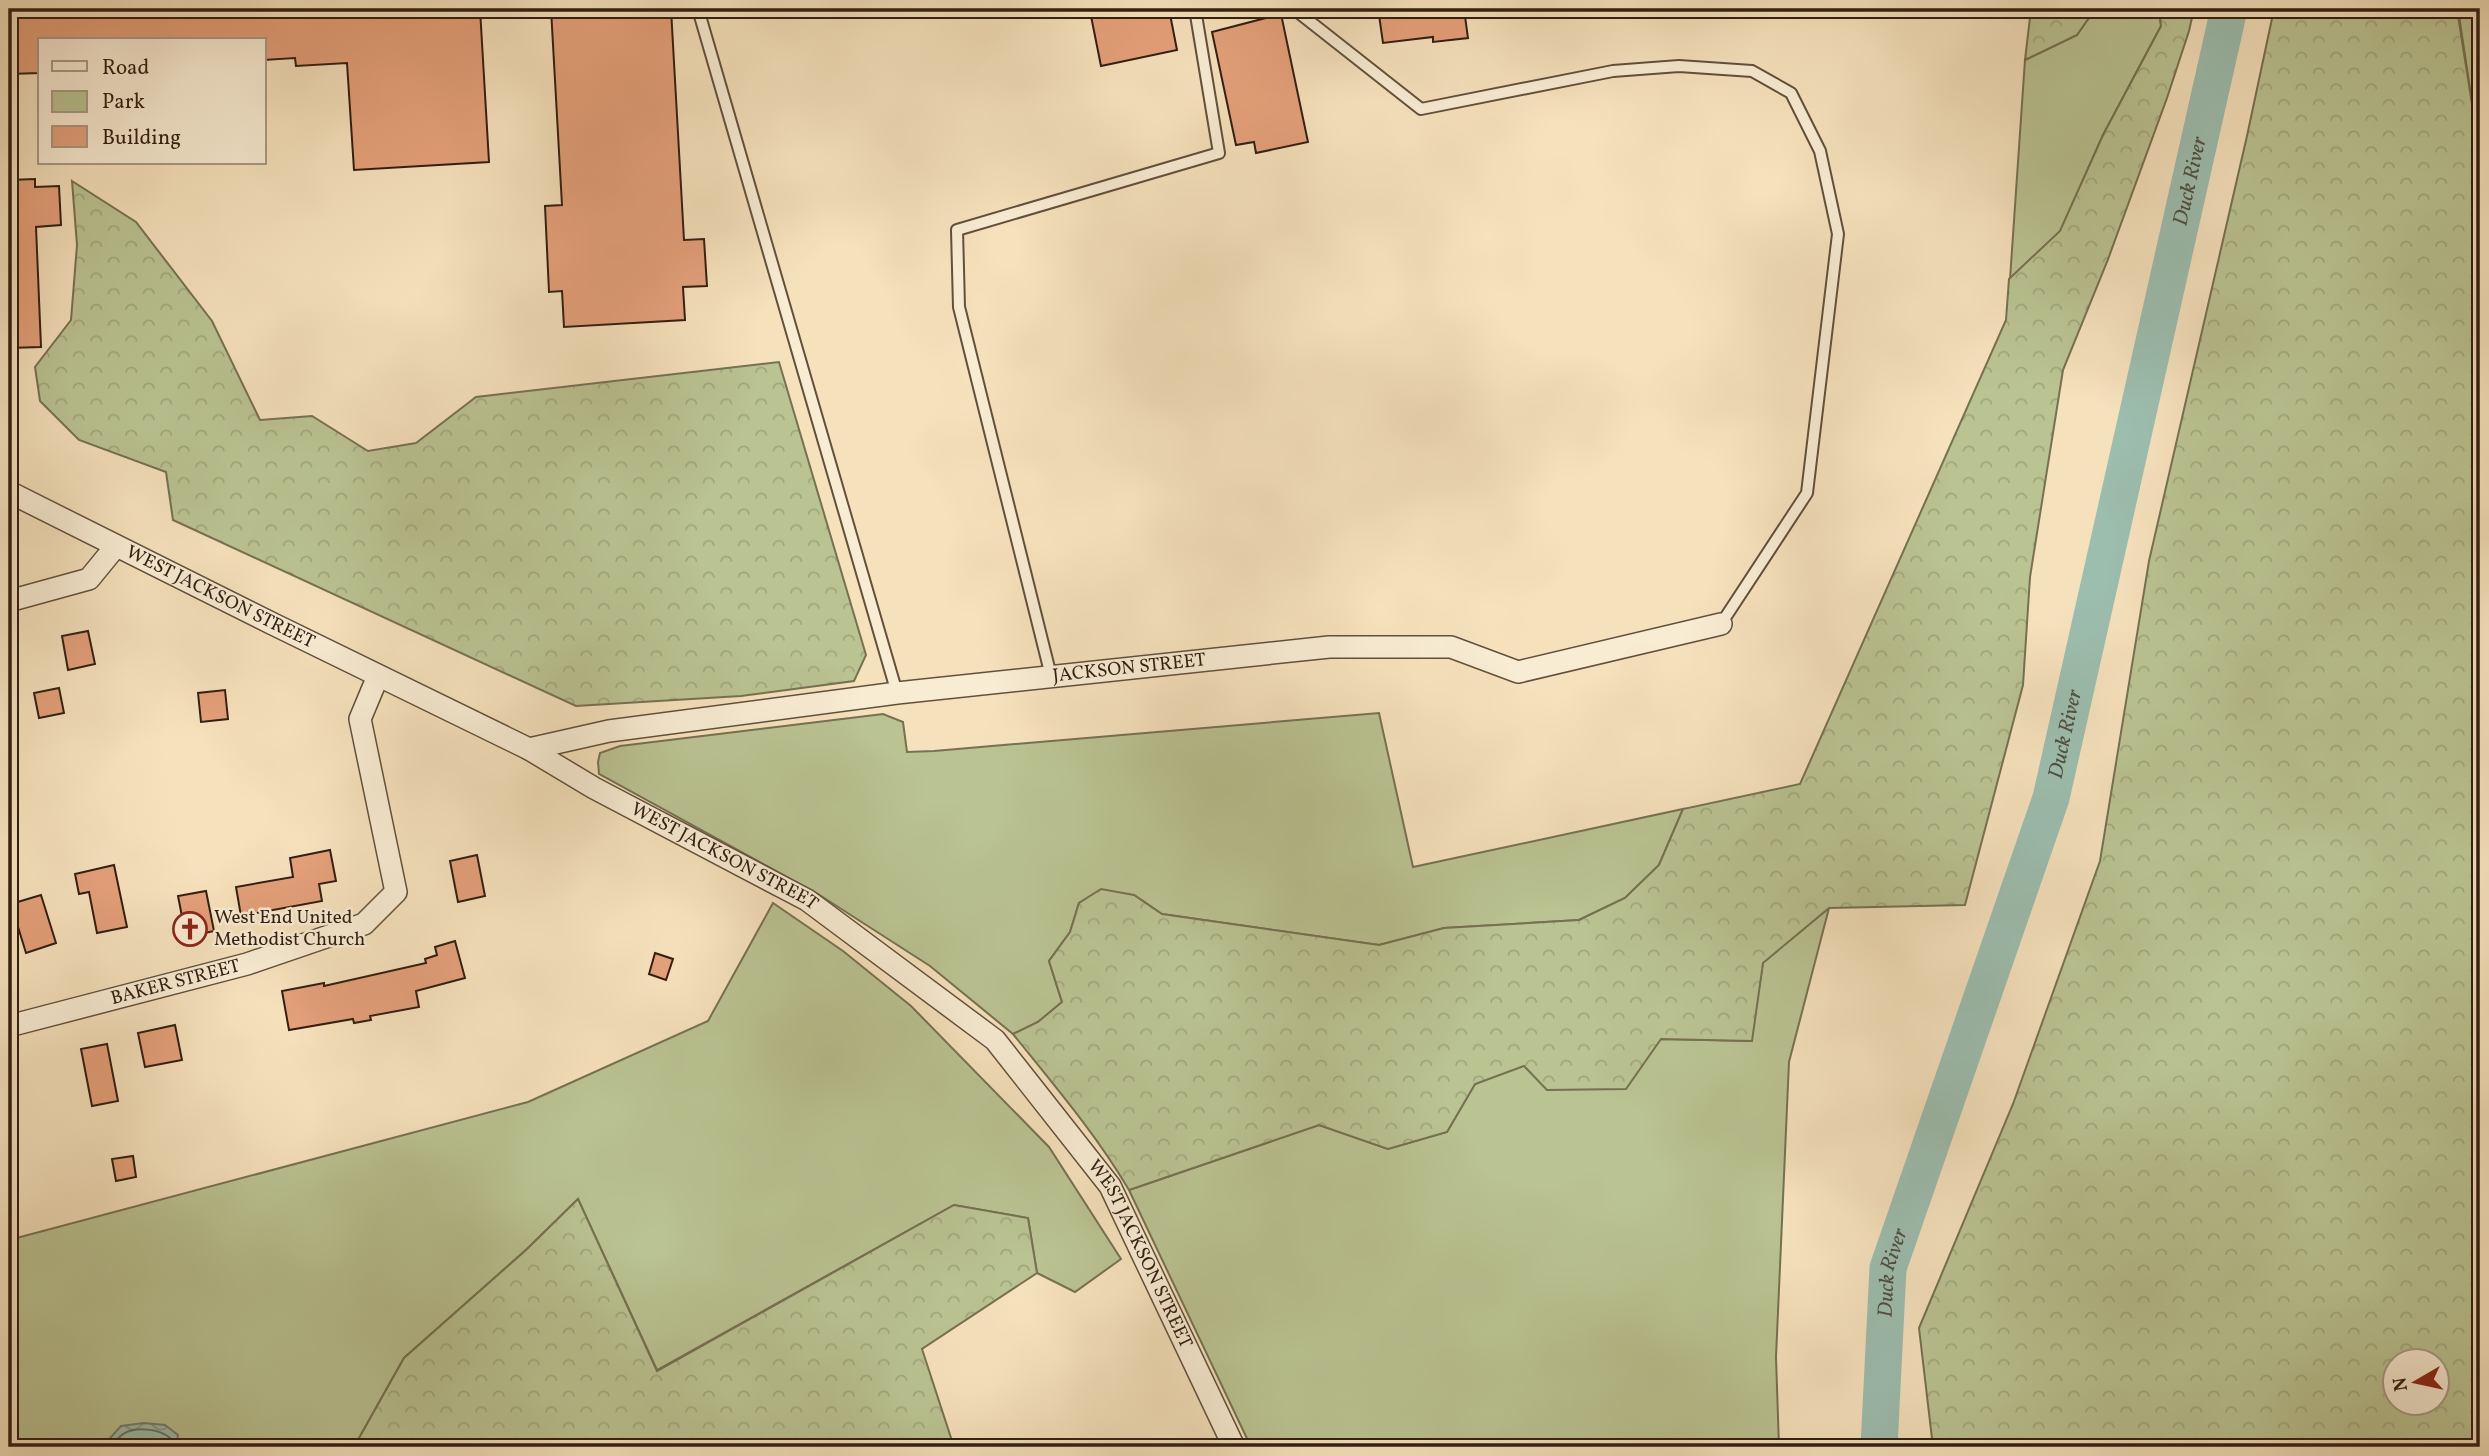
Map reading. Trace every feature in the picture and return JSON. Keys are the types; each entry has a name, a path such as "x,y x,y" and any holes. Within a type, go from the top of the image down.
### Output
{"street":[{"name":"WEST JACKSON STREET","path":"9,492 529,749 594,788 807,900 995,1040 1110,1186 1234,1447"},
{"path":"9,601 89,579 116,546"},
{"name":"JACKSON STREET","path":"529,749 609,731 897,693 1329,647 1451,647 1518,672 1721,624"},
{"name":"BAKER STREET","path":"9,1026 247,964 365,924 396,892 360,719 378,676"}],"lane":[{"path":"698,9 897,693"},
{"path":"1051,676 959,307 957,230 1219,153 1195,9"},
{"path":"1294,9 1421,109 1613,71 1679,66 1752,71 1791,93 1821,150 1838,234 1807,493 1721,624"}],"green space":[{"path":"2031,9 2095,9 2077,35 2025,60"},
{"path":"2095,9 2159,9 2161,26 2103,135 2060,232 2010,279 2025,60 2077,35"},
{"path":"2159,9 2194,9 2167,98 2107,262 2063,370 2030,577 2023,685 1965,905 1829,908 1763,963 1752,1041 1661,1039 1626,1089 1547,1090 1524,1066 1475,1084 1447,1132 1388,1149 1319,1125 1129,1190 1089,1129 1013,1034 1038,1022 1062,1002 1049,961 1070,932 1079,903 1101,889 1134,895 1162,914 1379,945 1444,928 1579,920 1625,898 1659,865 1683,809 1800,784 2006,320 2009,279 2060,231 2103,135 2161,26"},
{"path":"2274,9 2457,9 2478,142 2480,141 2480,1447 1933,1447 1919,1328 2013,1104 2100,861 2149,561"},
{"path":"2458,9 2480,9 2478,142"},
{"path":"72,181 136,222 212,321 260,420 312,416 368,451 416,443 476,397 779,362 866,655 854,681 741,696 576,706 173,520 166,472 79,440 40,401 35,367 71,320 77,245"},
{"path":"1379,713 1413,867 1683,809 1659,865 1625,898 1579,920 1444,928 1379,945 1162,914 1134,895 1079,903 1070,932 1049,961 1062,1002 1038,1022 1013,1034 930,966 818,894 599,774 598,762 600,753 620,746 883,714 903,722 907,752"},
{"path":"773,903 843,951 911,1006 1049,1147 1121,1259 1075,1292 1037,1273 1028,1218 954,1205 657,1370 578,1199 528,1248 404,1358 354,1447 9,1447 9,1240 528,1102 708,1021"},
{"path":"1829,908 1789,1062 1776,1357 1779,1447 1251,1447 1129,1190 1319,1125 1388,1149 1447,1132 1475,1084 1524,1065 1661,1039 1751,1041 1763,962"},
{"path":"578,1199 657,1371 954,1205 1028,1218 1037,1273 922,1349 954,1447 354,1447 404,1358 526,1250"}],"water":[{"path":"144,1423 165,1425 178,1435 176,1447 102,1447 121,1426"}],"building":[{"path":"9,9 480,9 489,162 354,170 347,63 296,66 295,58 266,60 266,38 38,38 38,73 9,74"},
{"path":"551,9 671,9 684,240 704,239 707,286 683,287 685,320 564,327 562,291 549,292 545,206 562,205"},
{"path":"1169,9 1177,50 1101,66 1090,11"},
{"path":"1423,9 1464,9 1468,38 1433,42 1433,37 1383,43 1379,15"},
{"path":"1281,14 1308,142 1256,153 1254,142 1236,145 1212,32"},
{"path":"35,179 35,187 59,186 61,225 36,227 41,347 9,348 9,180"},
{"path":"88,631 95,664 68,670 62,636"},
{"path":"59,688 64,713 39,718 34,693"},
{"path":"225,690 228,719 201,722 198,693"},
{"path":"330,850 336,881 319,884 322,901 241,916 236,887 293,877 290,858"},
{"path":"477,855 485,896 458,902 450,861"},
{"path":"114,865 127,927 97,933 89,892 79,894 75,874"},
{"path":"206,891 214,931 186,937 178,896"},
{"path":"41,895 56,943 26,953 11,904"},
{"path":"455,941 465,978 416,991 419,1007 370,1016 371,1020 354,1023 353,1019 289,1030 282,991 324,983 324,986 426,963 425,959 437,955 435,947"},
{"path":"655,953 673,959 666,980 649,974"},
{"path":"175,1025 182,1060 145,1067 138,1033"},
{"path":"107,1044 118,1101 92,1106 81,1049"},
{"path":"133,1156 136,1177 116,1181 112,1159"}],"waterway":[{"name":"Duck River","path":"1879,1447 1888,1268 2051,798 2229,9"}],"place":[{"name":"West End United Methodist Church","path":"190,929"}]}
